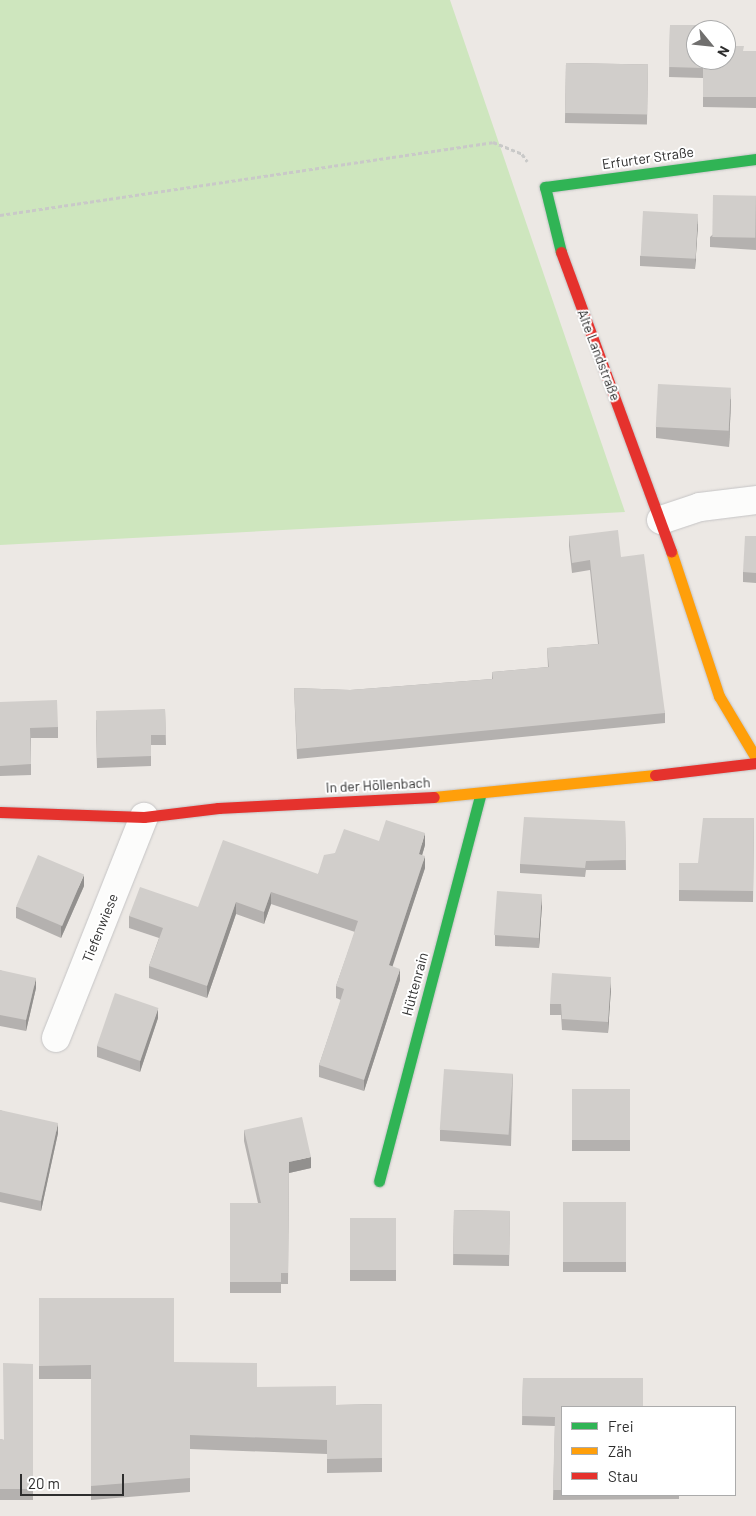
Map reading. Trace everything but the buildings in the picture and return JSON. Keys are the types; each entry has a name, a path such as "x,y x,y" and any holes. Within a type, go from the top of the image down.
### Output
{"street":[{"name":"Erfurter Straße","path":"545,187 756,159"},
{"name":"Alte Landstraße","path":"545,187 561,254 661,520 720,696 756,758"},
{"path":"661,520 700,507 756,500"},
{"name":"In der Höllenbach","path":"0,812 144,817 218,808 480,795 756,763"},
{"name":"Hüttenrain","path":"379,1181 480,795"},
{"name":"Tiefenwiese","path":"56,1038 144,817"}],"path":[{"path":"0,215 493,142 522,154 545,187"}],"green space":[{"path":"0,0 450,0 625,512 0,545"}],"traffic: fast":[{"path":"561,252 545,187 756,159"},
{"path":"379,1181 480,795"}],"traffic: slow":[{"path":"671,551 719,696 756,758"},
{"path":"434,797 655,775"}],"traffic: jam":[{"path":"561,252 671,551"},
{"path":"655,775 756,763"},
{"path":"0,812 144,817 218,808 434,797"}]}
